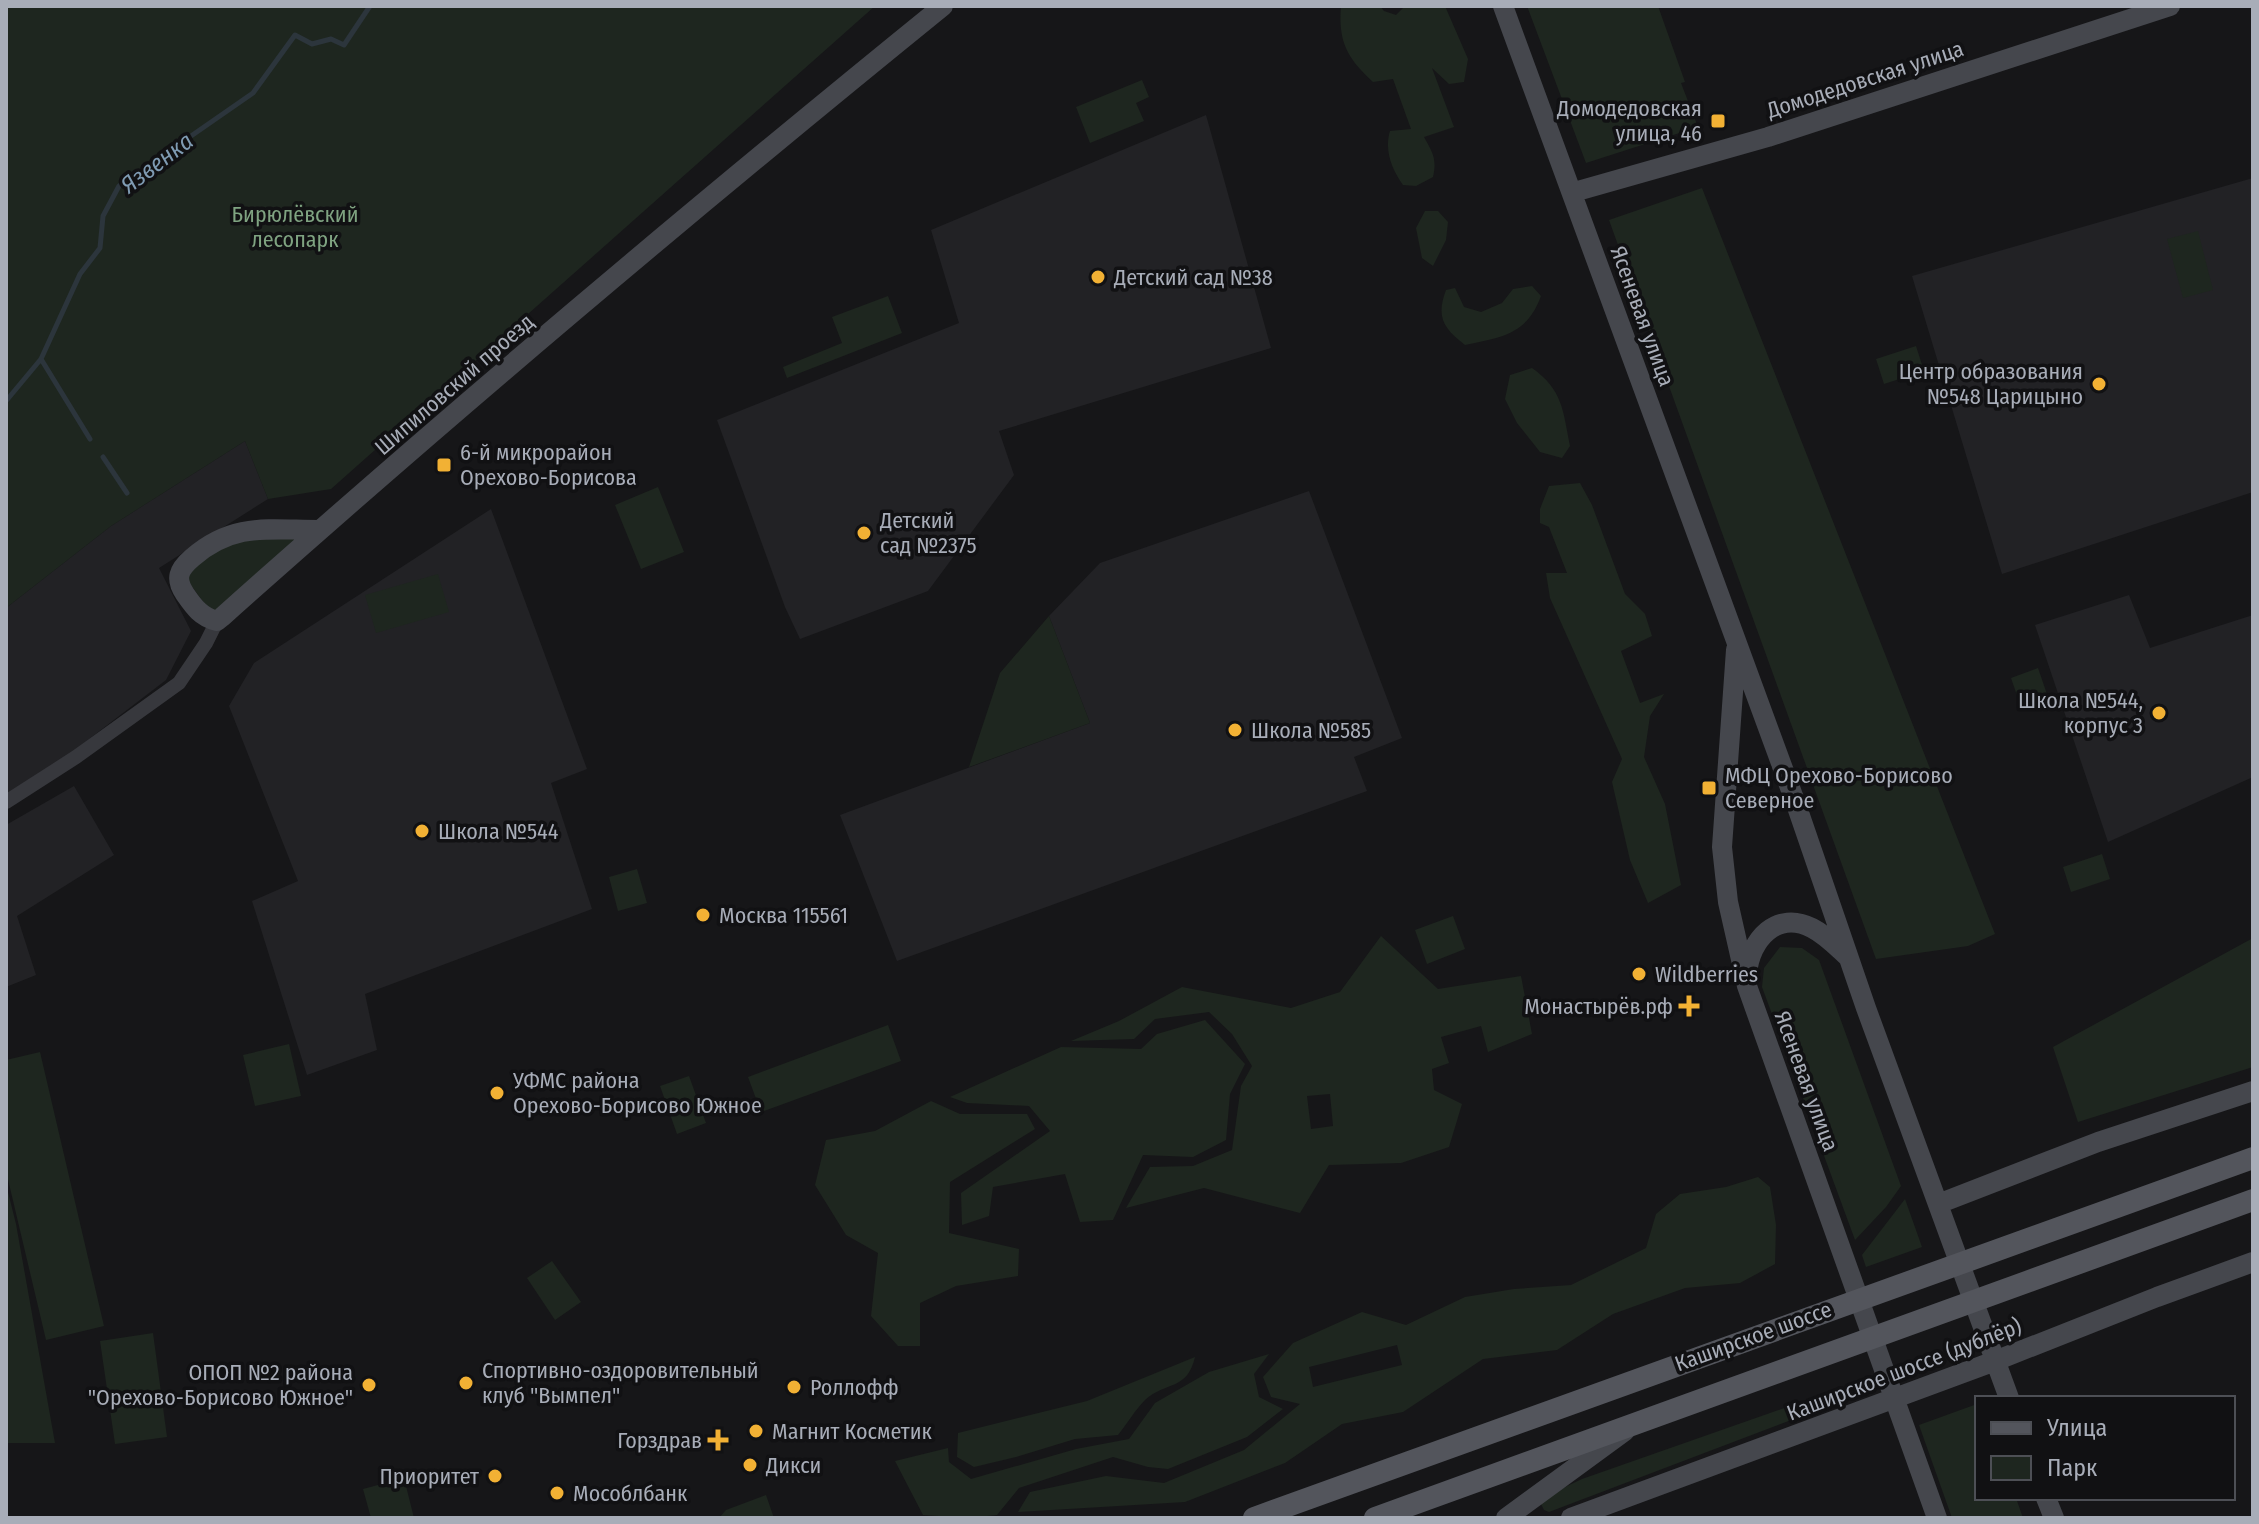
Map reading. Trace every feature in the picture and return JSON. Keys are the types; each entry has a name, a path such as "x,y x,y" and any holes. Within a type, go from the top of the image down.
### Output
{"main road":[{"name":"Шипиловский проезд","path":"217,621 319,530 762,154 943,6"},
{"name":"Ясеневая улица","path":"1503,6 1574,192 2008,1396"},
{"name":"Домодедовская улица","path":"1574,192 1768,137 2170,6"},
{"path":"217,621 195,610 179,585 182,566 208,543 238,531 319,530"},
{"name":"Ясеневая улица","path":"1737,642 1722,847 1728,902 1747,986 1937,1518"},
{"path":"1747,986 1747,969 1753,949 1763,932 1777,923 1794,922 1812,928 1848,957"},
{"path":"1938,1204 2098,1142 2253,1091"},
{"name":"Каширское шоссе","path":"1254,1518 2253,1158"},
{"name":"Каширское шоссе","path":"1375,1518 2253,1200"},
{"name":"Каширское шоссе (дублёр)","path":"1571,1518 2253,1262"},
{"path":"1506,1518 1640,1421"}],"street":[{"name":"Шипиловский проезд","path":"6,802 76,757 179,683 217,621"}],"shaded area":[{"path":"1206,115 1271,348 999,431 1014,475 928,591 800,639 785,607 717,420 959,323 931,230"},
{"name":"Центр образования №548 Царицыно","path":"2253,178 2253,492 2002,574 1912,276"},
{"path":"245,441 268,499 159,568 191,631 166,680 50,769 6,795 6,608 111,526"},
{"name":"Школа №585","path":"1309,491 1402,738 1354,757 1367,791 897,961 840,815 1090,723 1049,616 1100,563"},
{"name":"Школа №544","path":"491,509 587,769 551,783 592,909 365,994 377,1050 307,1075 252,901 298,881 229,706 254,663"},
{"name":"Школа №544, корпус 3","path":"2129,595 2150,648 2253,615 2253,777 2108,842 2035,625"},
{"path":"74,786 114,855 17,916 36,975 6,987 6,825"}],"green space":[{"name":"Бирюлёвский лесопарк","path":"6,6 875,6 331,489 268,499 245,441 111,526 6,608"},
{"path":"1341,6 1380,6 1396,15 1405,6 1445,6 1468,59 1464,82 1449,84 1432,68 1454,127 1424,137 1435,165 1433,177 1416,186 1403,185 1392,166 1390,131 1411,129 1393,79 1373,82 1351,57 1341,30"},
{"path":"1527,6 1658,6 1698,127 1586,163"},
{"path":"1142,80 1149,97 1136,103 1144,121 1090,143 1076,107"},
{"path":"1702,188 1995,934 1968,946 1876,959 1609,220"},
{"path":"1425,211 1438,211 1448,222 1446,240 1433,266 1422,258 1416,228"},
{"path":"2198,231 2213,290 2183,298 2167,239"},
{"path":"1532,286 1541,296 1529,319 1502,336 1465,345 1451,333 1444,321 1442,308 1446,290 1455,288 1464,307 1481,312 1502,303 1513,289"},
{"path":"888,296 902,333 787,378 783,367 842,343 832,317"},
{"path":"1916,346 1924,371 1884,384 1876,359"},
{"path":"1532,368 1550,385 1560,402 1570,446 1562,458 1540,452 1517,423 1505,399 1510,375"},
{"path":"1580,483 1592,505 1625,594 1645,614 1652,636 1621,651 1640,703 1664,694 1650,716 1644,757 1665,804 1681,885 1648,903 1630,860 1612,782 1622,759 1550,598 1546,573 1567,573 1549,527 1540,523 1540,509 1549,486"},
{"path":"658,487 684,552 641,569 615,505"},
{"path":"319,530 217,621 180,570 208,543"},
{"path":"438,574 449,612 376,633 365,595"},
{"path":"1049,616 1090,723 969,767 1000,673"},
{"path":"2038,668 2049,700 2022,710 2011,678"},
{"path":"2102,854 2110,879 2071,892 2063,867"},
{"path":"637,869 647,903 618,911 609,877"},
{"path":"1453,916 1465,949 1427,964 1415,930"},
{"path":"1381,936 1438,989 1521,976 1532,1034 1488,1052 1481,1026 1441,1037 1449,1063 1432,1069 1434,1090 1462,1104 1449,1147 1401,1163 1329,1165 1300,1213 1204,1188 1126,1208 1150,1167 1193,1166 1232,1150 1241,1086 1252,1066 1232,1034 1209,1012 1155,1019 1134,1039 1071,1041 1119,1021 1182,987 1291,1008 1340,992","holes":["1330,1094 1333,1126 1311,1129 1307,1096"]},
{"path":"2253,938 2253,1067 2078,1122 2053,1047"},
{"path":"1780,947 1802,948 1819,960 1901,1186 1855,1240 1762,987 1764,968"},
{"path":"1205,1020 1245,1064 1230,1094 1226,1140 1193,1157 1143,1155 1113,1220 1080,1222 1065,1174 993,1187 989,1216 962,1225 961,1193 1050,1131 1029,1106 967,1103 950,1097 1061,1047 1141,1049 1157,1034"},
{"path":"888,1025 901,1061 761,1112 748,1077"},
{"path":"289,1044 301,1096 255,1106 243,1055"},
{"path":"40,1052 104,1326 46,1340 6,1171 6,1060"},
{"path":"689,1076 706,1123 677,1134 660,1086"},
{"path":"931,1101 960,1114 1027,1114 1035,1129 950,1182 949,1233 1019,1249 1018,1276 956,1286 920,1303 920,1346 898,1346 871,1316 878,1253 846,1235 815,1185 826,1140 875,1131"},
{"path":"1758,1177 1770,1187 1776,1225 1775,1264 1740,1283 1685,1288 1613,1314 1557,1350 1483,1359 1403,1412 1342,1424 1285,1463 1185,1502 1018,1512 1030,1492 1106,1476 1164,1483 1244,1450 1300,1404 1271,1397 1263,1377 1293,1343 1362,1312 1406,1325 1465,1297 1514,1289 1571,1285 1646,1248 1656,1214 1680,1194 1726,1187","holes":["1397,1345 1402,1365 1313,1387 1309,1367"]},
{"path":"6,1184 16,1224 55,1443 6,1443"},
{"path":"1905,1199 1922,1247 1866,1267 1862,1255"},
{"path":"552,1261 581,1302 555,1320 527,1278"},
{"path":"153,1333 167,1437 115,1444 100,1341"},
{"path":"1269,1354 1254,1374 1259,1397 1283,1409 1247,1437 1168,1469 1113,1457 1019,1488 997,1515 968,1518 923,1515 895,1461 948,1448 949,1462 971,1479 1076,1449 1129,1439 1155,1403 1209,1372"},
{"path":"1195,1357 1187,1375 1145,1400 1118,1435 1075,1439 974,1467 957,1457 958,1433 1087,1401"},
{"path":"1867,1379 1870,1390 1549,1512 1540,1502 1542,1498 1582,1479"},
{"path":"1975,1405 1975,1500 2017,1500 2023,1518 1952,1518 1919,1425"},
{"path":"404,1478 414,1518 371,1518 363,1489"},
{"path":"766,1495 774,1518 719,1518 726,1510"}],"waterway":[{"name":"Язвенка","path":"6,401 41,359 80,274 100,248 103,216 119,186 253,93 295,35 312,44 331,39 344,45 370,6"},
{"path":"41,359 90,439"},
{"path":"103,457 127,493"}],"place":[{"name":"Домодедовская улица, 46","path":"1718,121"},
{"name":"Детский сад №38","path":"1098,277"},
{"name":"Центр образования №548 Царицыно","path":"2099,384"},
{"name":"6-й микрорайон Орехово-Борисова","path":"444,465"},
{"name":"Детский сад №2375","path":"864,533"},
{"name":"Школа №544, корпус 3","path":"2159,713"},
{"name":"Школа №585","path":"1235,730"},
{"name":"МФЦ Орехово-Борисово Северное","path":"1709,788"},
{"name":"Школа №544","path":"422,831"},
{"name":"Москва 115561","path":"703,915"},
{"name":"Wildberries","path":"1639,974"},
{"name":"Монастырёв.рф","path":"1689,1006"},
{"name":"УФМС района Орехово-Борисово Южное","path":"497,1093"},
{"name":"Спортивно-оздоровительный клуб \"Вымпел\"","path":"466,1383"},
{"name":"ОПОП №2 района \"Орехово-Борисово Южное\"","path":"369,1385"},
{"name":"Роллофф","path":"794,1387"},
{"name":"Магнит Косметик","path":"756,1431"},
{"name":"Горздрав","path":"718,1440"},
{"name":"Дикси","path":"750,1465"},
{"name":"Приоритет","path":"495,1476"},
{"name":"Мособлбанк","path":"557,1493"}]}
